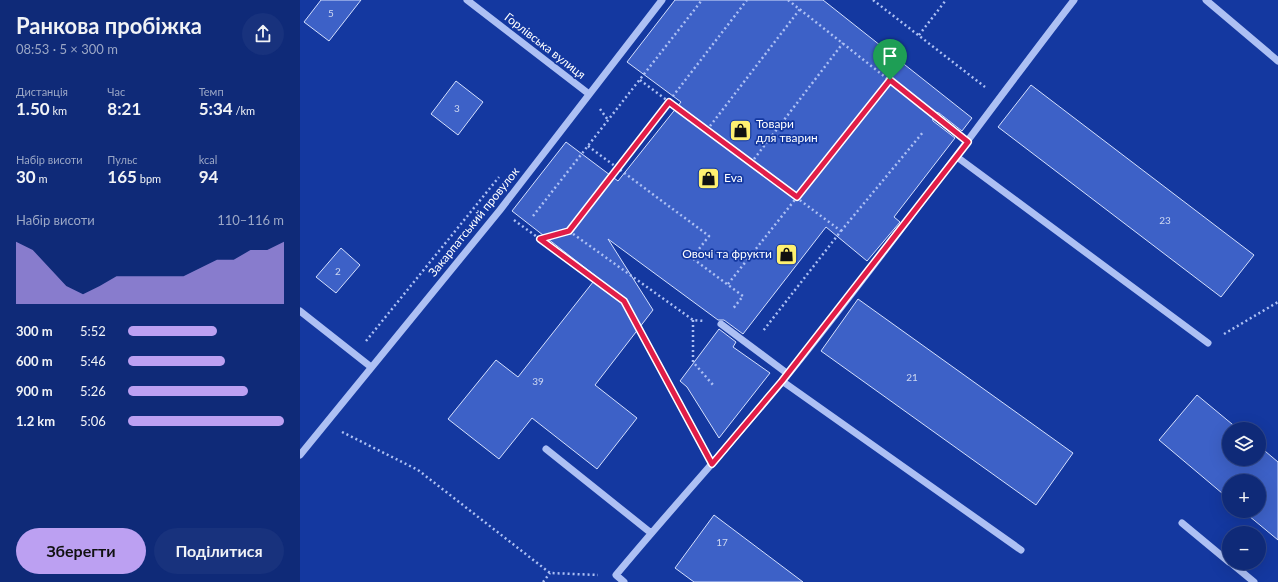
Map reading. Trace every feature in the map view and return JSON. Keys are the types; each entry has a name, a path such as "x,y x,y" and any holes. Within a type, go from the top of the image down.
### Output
{"street":[{"name":"Горлівська вулиця","path":"468,0 589,94"},
{"name":"Закарпатський провулок","path":"300,455 500,210 662,0"},
{"path":"624,582 616,575 788,374 957,157 999,98 1074,0"},
{"path":"1206,0 1278,61"},
{"path":"936,117 968,142"},
{"path":"957,157 1208,344"},
{"path":"300,311 371,367"},
{"path":"721,324 788,374"},
{"path":"782,381 1021,550"},
{"path":"546,449 651,533"},
{"path":"1182,523 1222,556"},
{"path":"1240,570 1254,582"}],"path":[{"path":"533,216 702,0"},
{"path":"540,239 569,231 747,0"},
{"path":"750,347 841,231 936,117 788,0"},
{"path":"873,0 999,98"},
{"path":"919,35 946,0"},
{"path":"708,130 800,9"},
{"path":"751,163 843,43"},
{"path":"640,80 841,231"},
{"path":"728,284 890,80"},
{"path":"569,231 693,320 721,324 743,296 692,258 709,236 588,146"},
{"path":"365,342 500,176"},
{"path":"500,210 624,301 712,464"},
{"path":"1208,344 1278,302"},
{"path":"693,320 693,362 714,386"},
{"path":"325,423 355,440 418,470 550,573 616,575"},
{"path":"543,582 550,573"}],"building":[{"path":"321,0 361,0 329,41 304,22"},
{"path":"675,0 823,0 972,118 962,131 939,113 935,112 932,114 933,121 955,138 894,217 900,222 867,261 826,227 743,334 724,320 718,320 608,239 653,310 595,385 637,418 597,469 532,418 499,459 448,419 496,360 518,377 597,277 512,211 566,142 618,181 681,102 627,62"},
{"path":"456,81 483,102 458,135 431,114"},
{"path":"1031,85 1254,255 1221,297 998,127"},
{"path":"341,248 360,265 336,293 316,277"},
{"path":"858,299 1073,453 1036,505 821,351"},
{"path":"719,329 736,342 733,347 770,373 719,438 687,387 680,381"},
{"path":"1197,395 1230,422 1222,422 1222,466 1266,466 1266,452 1278,462 1278,540 1266,530 1266,526 1261,526 1251,518 1266,518 1266,474 1222,474 1222,493 1159,440"},
{"path":"714,515 803,582 694,582 675,568"}],"place":[{"name":"Товари для тварин","path":"741,131"},
{"name":"Eva","path":"708,178"},
{"name":"Овочі та фрукти","path":"787,254"}],"route":[{"path":"890,80 968,142 782,381 712,464 624,301 540,239 569,231 669,102 797,197 890,80"}]}
